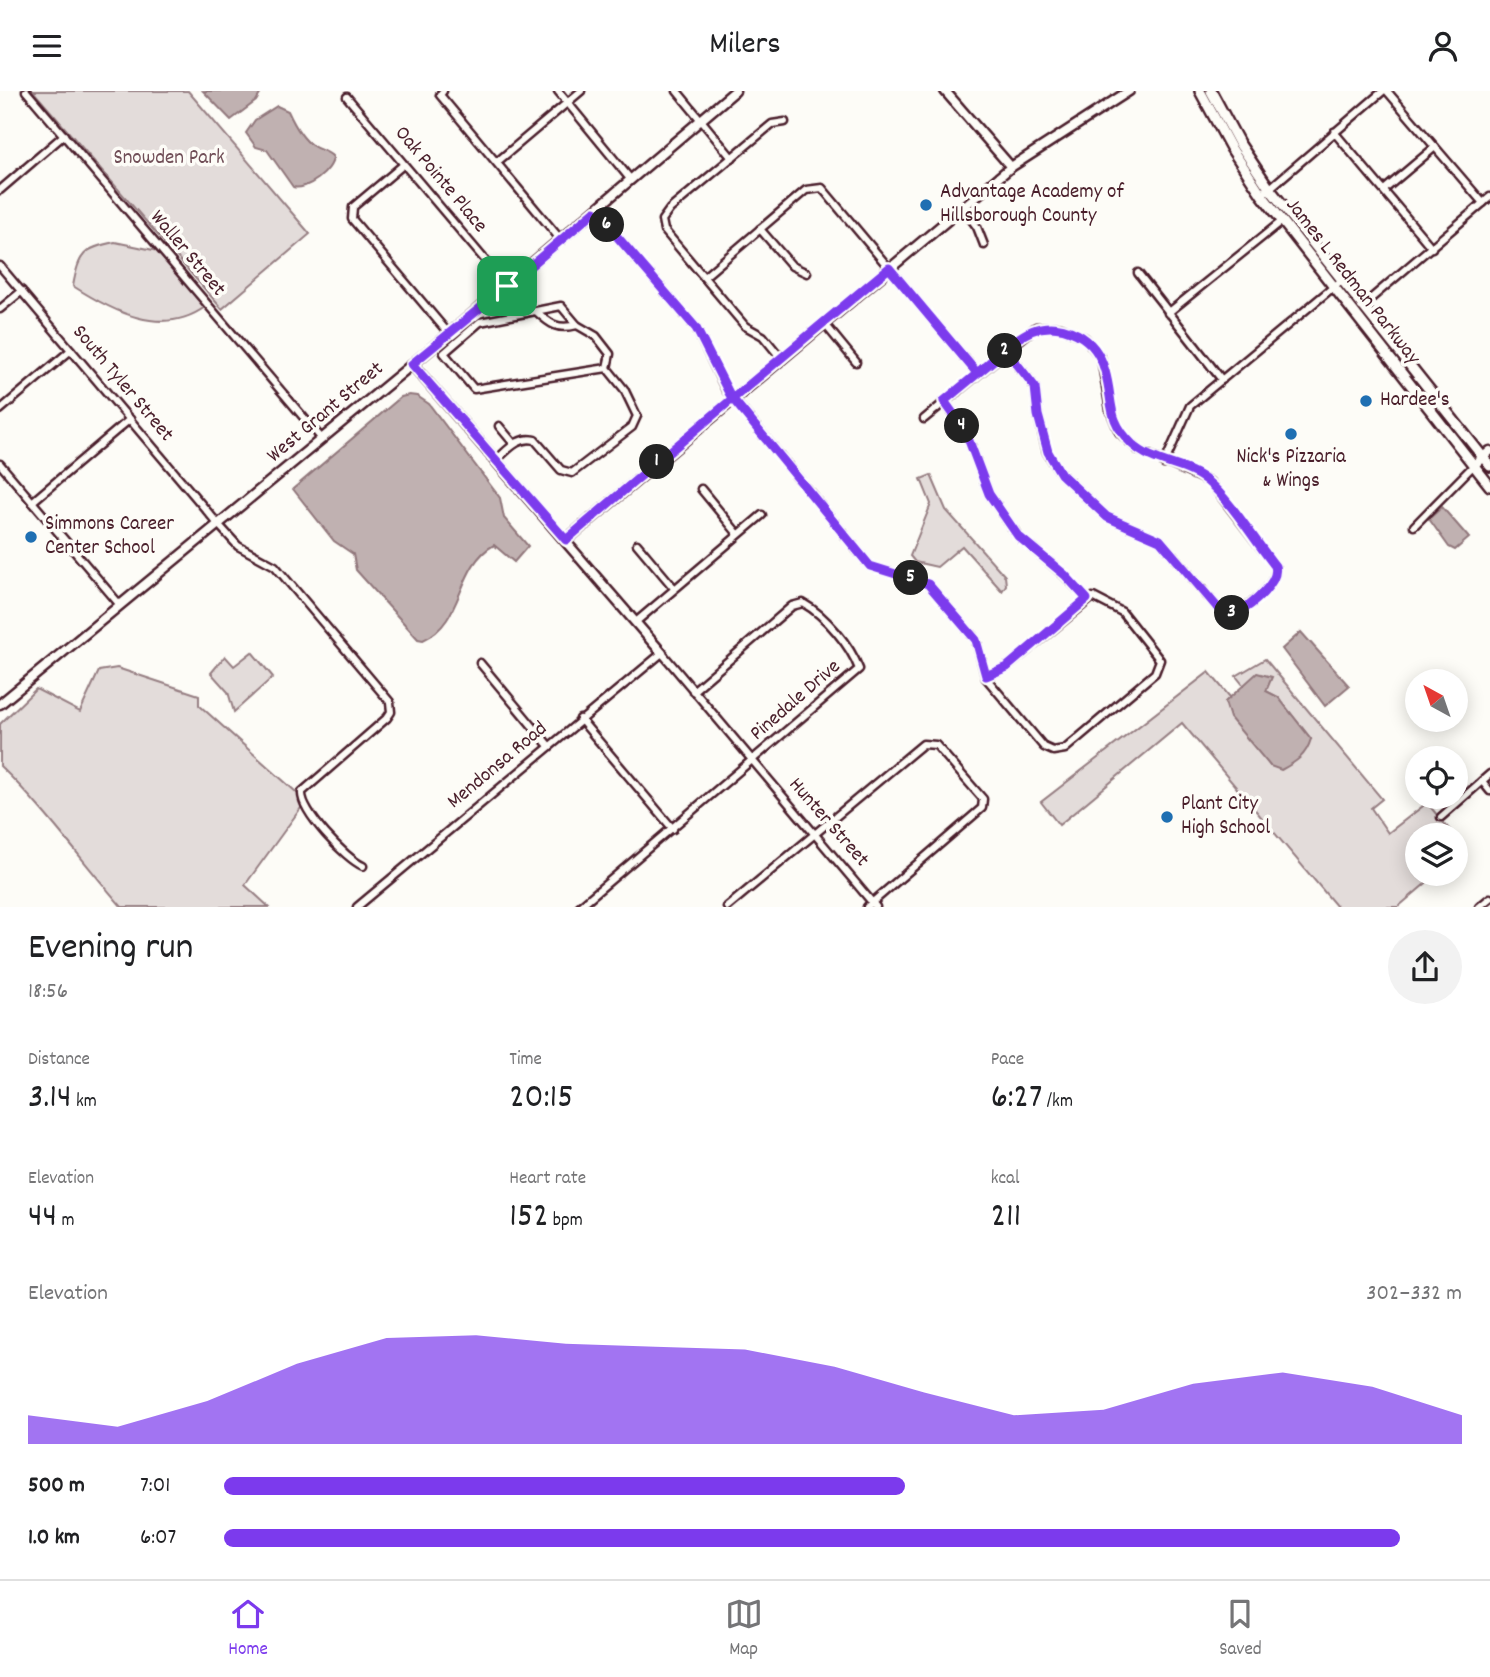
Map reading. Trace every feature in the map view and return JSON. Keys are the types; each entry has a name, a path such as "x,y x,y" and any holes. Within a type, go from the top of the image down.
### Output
{"main road":[{"path":"1199,91 1227,141 1266,192"},
{"name":"James L Redman Parkway","path":"1209,91 1282,221 1490,486"},
{"name":"James L Redman Parkway","path":"1266,192 1343,279 1425,383 1486,454 1490,466"},
{"path":"1282,221 1292,223 1320,251"},
{"path":"1364,327 1375,329 1402,354"},
{"path":"1376,342 1397,359 1410,377 1425,383"},
{"path":"1417,394 1428,399 1465,446 1486,454"}],"street":[{"name":"Waller Street","path":"26,91 322,439"},
{"path":"558,91 631,180"},
{"path":"497,162 581,91"},
{"path":"677,91 732,158"},
{"name":"West Grant Street","path":"0,704 507,286 735,91"},
{"path":"945,91 1011,167"},
{"path":"566,540 732,398 1011,167 1129,91"},
{"path":"1266,192 1385,91 1483,203"},
{"path":"442,93 561,240"},
{"name":"Oak Pointe Place","path":"347,97 507,286 526,313"},
{"path":"781,358 763,336 745,326 664,230 662,220 670,209 772,124 785,122"},
{"path":"1334,132 1432,248"},
{"path":"0,190 64,135"},
{"path":"1384,190 1435,147"},
{"path":"403,165 353,207 352,219 449,334"},
{"path":"704,277 806,190 822,188 977,373"},
{"path":"1353,313 1490,197"},
{"path":"962,207 977,227 984,245"},
{"path":"595,211 696,328 732,398 870,566 928,584 976,640 986,676 1044,747 1053,751 1065,748 1158,667 1157,653 1122,612 1100,598 1087,599 1007,667 986,676"},
{"path":"1168,313 1282,221"},
{"path":"760,229 792,266 807,273"},
{"name":"South Tyler Street","path":"0,266 237,546 275,566 390,702 391,712 387,718 302,793 303,805 350,861 363,866"},
{"path":"1138,273 1222,380"},
{"path":"1164,464 1190,405 1343,279"},
{"path":"0,309 22,291"},
{"path":"561,306 577,325 596,336 610,353 607,368 472,389 445,358 444,351 477,323 561,306"},
{"path":"537,311 551,325 561,329 577,325"},
{"path":"824,323 856,362"},
{"path":"923,419 977,373 1006,350 1036,327 1061,327 1085,338 1101,358 1110,410 1119,432 1138,450 1164,464 1210,482 1277,573 1274,582 1237,613 1227,613 1217,607 1160,540 1107,517 1061,474 1048,452 1038,415 1035,387 1006,350"},
{"path":"0,411 71,350"},
{"path":"412,364 662,653"},
{"path":"496,460 514,444 524,439 535,440 561,470 572,473 632,427 637,416 625,389 607,368"},
{"path":"944,401 965,430 989,494 1011,525 1087,599"},
{"path":"32,502 130,419"},
{"path":"499,426 514,444"},
{"path":"1414,526 1486,454"},
{"path":"0,464 120,605"},
{"path":"701,489 738,534"},
{"path":"637,621 762,515"},
{"path":"637,544 674,588"},
{"name":"Pinedale Drive","path":"579,907 849,681 859,669 853,654 815,610 803,603 792,606 693,691"},
{"name":"Hunter Street","path":"662,653 872,905"},
{"name":"Mendonsa Road","path":"357,907 662,653"},
{"path":"480,663 549,746"},
{"path":"580,719 673,829"},
{"path":"727,907 923,744 936,745 983,799 976,816 872,905"},
{"path":"1441,817 1490,774"},
{"path":"1482,781 1490,791"},
{"path":"1479,907 1490,898"}],"green space":[{"name":"Snowden Park","path":"33,91 188,91 310,234 222,309"},
{"path":"115,242 158,251 205,307 189,316 155,321 121,312 73,286 84,254 96,247"},
{"path":"931,475 946,510 1005,576 1006,585 1002,591 962,546 937,567 915,562 910,556 931,504 921,479"},
{"path":"252,652 273,677 234,712 228,692 211,673 225,656 234,666"},
{"path":"1265,659 1382,799 1371,808 1388,833 1419,809 1432,809 1444,823 1405,823 1405,886 1423,886 1398,907 1337,907 1182,723 1059,825 1041,802 1209,672 1230,697 1225,702 1270,766 1311,739 1278,697 1266,691 1267,684 1251,680 1244,686 1236,676"},
{"path":"117,668 199,695 199,705 306,801 245,885 269,907 122,907 48,817 0,766 0,724 36,689 80,712 99,671"}],"shaded area":[{"path":"203,91 262,91 256,101 231,120"},
{"path":"277,106 288,111 309,143 333,157 324,174 305,186 293,187 267,150 256,147 246,133 255,120"},
{"path":"417,396 429,404 500,498 504,518 528,546 514,562 494,545 482,554 473,566 446,621 436,632 423,640 418,639 356,570 353,554 334,541 293,489 401,397"},
{"path":"1442,507 1469,538 1455,550 1449,547 1429,519"},
{"path":"1301,632 1349,686 1325,706 1282,649"},
{"path":"1257,673 1272,677 1266,691 1278,697 1311,739 1300,758 1281,770 1270,766 1230,718 1225,702"}],"place":[{"name":"Advantage Academy of Hillsborough County","path":"926,205"},
{"name":"Hardee's","path":"1366,401"},
{"name":"Nick's Pizzaria & Wings","path":"1291,434"},
{"name":"Simmons Career Center School","path":"31,537"},
{"name":"Plant City High School","path":"1167,817"}],"route":[{"path":"507,286 412,364 566,540 708,418 732,398 750,383 824,323 889,268 977,373 1006,350 1036,327 1061,327 1085,338 1101,358 1107,375 1110,410 1119,432 1138,450 1164,464 1199,475 1210,482 1275,566 1277,573 1274,582 1237,613 1227,613 1217,607 1160,540 1107,517 1091,505 1061,474 1048,452 1038,415 1035,387 1006,350 944,401 965,430 989,494 1018,536 1065,575 1087,599 1007,667 986,676 976,640 928,584 870,566 732,398 712,364 696,328 595,211 507,286"}]}
